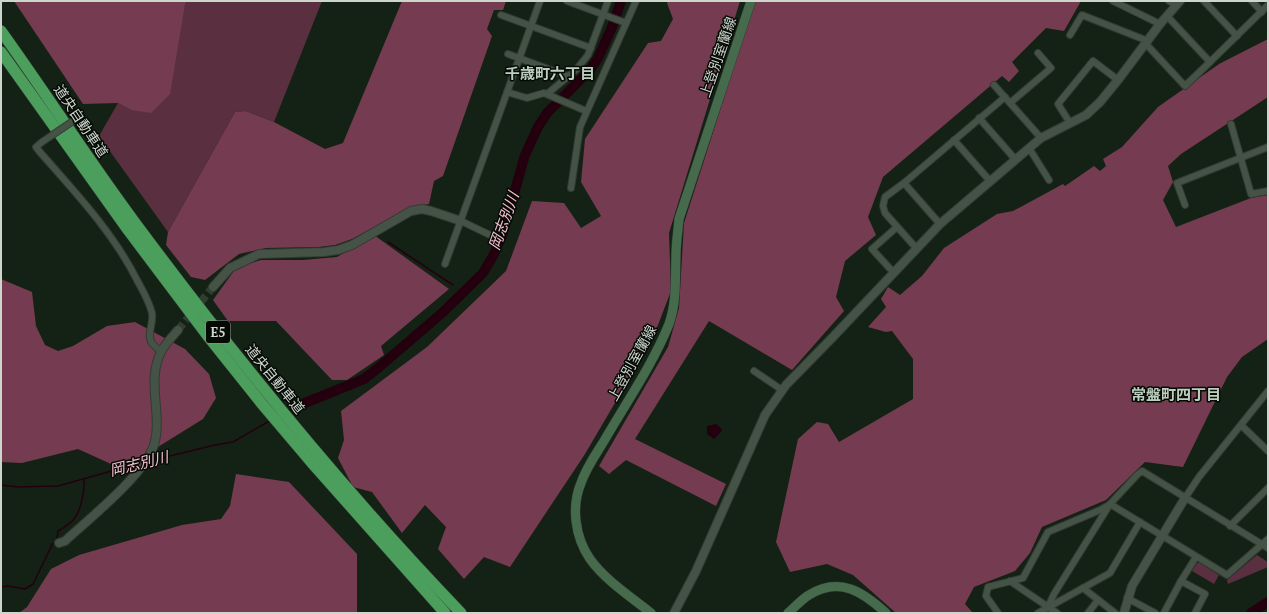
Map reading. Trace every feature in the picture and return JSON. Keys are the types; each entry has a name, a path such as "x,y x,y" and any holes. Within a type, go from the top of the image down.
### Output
{"highway":[{"name":"道央自動車道","path":"1,31 135,223 215,328 324,462 370,515 461,613"},
{"name":"道央自動車道","path":"1,52 128,230 217,348 312,463 445,613"}],"main road":[{"name":"上登別室蘭線","path":"651,613 608,578 597,568 590,558 580,539 577,528 576,505 580,484 591,462 655,354 669,323 675,300 676,254 679,219 751,1"},
{"path":"788,613 808,595 817,590 836,586 850,588 859,592 886,613"}],"street":[{"path":"445,264 540,1"},
{"path":"567,1 623,22"},
{"path":"549,95 567,76 576,70 588,55 608,1"},
{"path":"571,188 580,127 623,22 636,1"},
{"path":"1113,1 1160,24"},
{"path":"674,613 696,571 762,421 782,390 940,224 1041,138 1086,115 1100,102 1178,3 1169,1"},
{"path":"1204,1 1237,36"},
{"path":"1252,1 1262,12"},
{"path":"1070,35 1082,15 1147,42 1185,86 1268,5"},
{"path":"501,15 591,48"},
{"path":"1167,16 1210,62"},
{"path":"1010,103 1051,68 1038,53"},
{"path":"508,54 567,76"},
{"path":"1070,122 1058,104 1093,61 1118,80"},
{"path":"994,85 1041,138"},
{"path":"507,92 527,98 544,93 586,112"},
{"path":"917,249 884,210 883,201 1005,97"},
{"path":"79,117 36,147 78,195 101,225 135,276 147,299 152,315 152,324 149,336 151,343 161,351"},
{"path":"979,118 1015,160"},
{"path":"1231,124 1251,194 1268,191"},
{"path":"954,140 990,181"},
{"path":"1184,205 1177,182 1268,147"},
{"path":"1029,148 1049,180"},
{"path":"904,184 940,224"},
{"path":"213,287 230,268 259,254 324,252 338,250 352,245 411,211 422,209 431,211 460,220 490,235"},
{"path":"894,273 872,249 897,227"},
{"path":"59,543 65,540 114,495 140,470 149,457 154,445 156,429 154,387 155,372 161,351 178,330"},
{"path":"754,371 782,390"},
{"path":"1124,613 1127,598 1132,586 1185,498 1199,477 1267,393"},
{"path":"1241,425 1268,451"},
{"path":"1048,606 1110,504 1142,471 1268,548"},
{"path":"1230,526 1268,488"},
{"path":"1110,504 1227,575 1268,539"},
{"path":"998,613 986,596 988,587 1023,578 1048,532 1100,510 1110,504"},
{"path":"1038,613 1048,606 1110,573 1140,522"},
{"path":"1164,613 1196,557"},
{"path":"1010,581 1057,613"},
{"path":"1181,581 1204,594 1195,613"},
{"path":"1083,588 1115,613"},
{"path":"1127,598 1155,613"},
{"path":"1088,613 1098,600"}],"shaded area":[{"path":"14,1 189,1 185,4 170,94 151,113 131,110 118,103 83,104"},
{"path":"189,1 322,1 274,122 246,111 235,112 168,232 99,136 118,103 131,110 185,4"},
{"path":"402,1 506,1 503,10 494,10 487,29 492,36 443,176 434,181 429,204 409,208 352,239 335,245 319,247 266,248 239,254 205,280 191,277 166,245 168,232 235,112 246,111 274,122 325,149 343,143"},
{"path":"668,1 740,1 669,233 671,291 653,338 585,454 510,567 484,557 464,579 438,549 446,527 425,505 402,533 372,492 353,487 338,458 344,440 341,411 427,347 506,271 532,201 564,203 581,228 601,216 581,182 585,139 648,43 661,41 673,19 667,3"},
{"path":"755,1 1081,1 1064,31 1046,28 1012,62 1019,71 1009,82 1002,76 883,177 868,217 876,235 845,261 836,297 844,311 792,370 709,321 635,439 726,484 716,506 626,460 609,474 599,466 668,347 679,308 684,223"},
{"path":"1268,39 1268,97 1181,154 1168,166 1173,182 1163,200 1176,227 1251,198 1268,195 1268,339 1242,357 1227,377 1183,467 1145,462 1106,500 1042,527 1030,553 1015,571 974,587 965,604 973,613 896,613 853,575 827,564 790,572 776,542 798,439 817,422 828,424 839,442 913,399 913,359 892,331 886,332 868,327 886,307 881,299 888,287 900,295 922,276 944,248 997,214 1013,211 1063,184 1065,186 1094,166 1100,171 1106,166 1103,159 1122,147 1158,107 1219,64"},
{"path":"374,235 449,289 381,346 384,355 347,380 332,380 276,321 228,321 213,300 236,268 261,260 303,260 337,257"},
{"path":"1,279 32,292 36,326 45,345 58,351 73,346 107,326 135,322 185,349 209,374 216,398 203,419 145,455 135,470 122,469 78,449 22,463 1,462"},
{"path":"716,424 722,429 714,439 707,434 707,426"},
{"path":"236,474 289,482 357,554 357,613 19,613 27,607 51,569 79,555 182,525 221,519 230,506"},
{"path":"1257,555 1268,562 1268,567 1228,584 1227,580"},
{"path":"1197,563 1200,563 1219,575 1214,584 1192,571"}],"waterway":[{"name":"岡志別川","path":"295,407 364,379 442,313 483,273 502,236 525,155 538,127 547,113 590,70 598,58 612,27 621,1"},
{"path":"388,242 453,285"},
{"name":"岡志別川","path":"287,411 295,407"},
{"name":"岡志別川","path":"149,461 233,442 271,420"},
{"name":"岡志別川","path":"1,485 18,487 58,486 140,463"},
{"path":"57,538 58,531 72,521 79,511 83,494 84,479"},
{"path":"1,587 8,586 25,589 33,584 53,543"},
{"path":"1251,613 1268,602"}],"tunnel":[{"path":"178,330 213,287"}],"district":[{"name":"千歳町六丁目","path":"550,74"},
{"name":"常盤町四丁目","path":"1176,395"}]}
